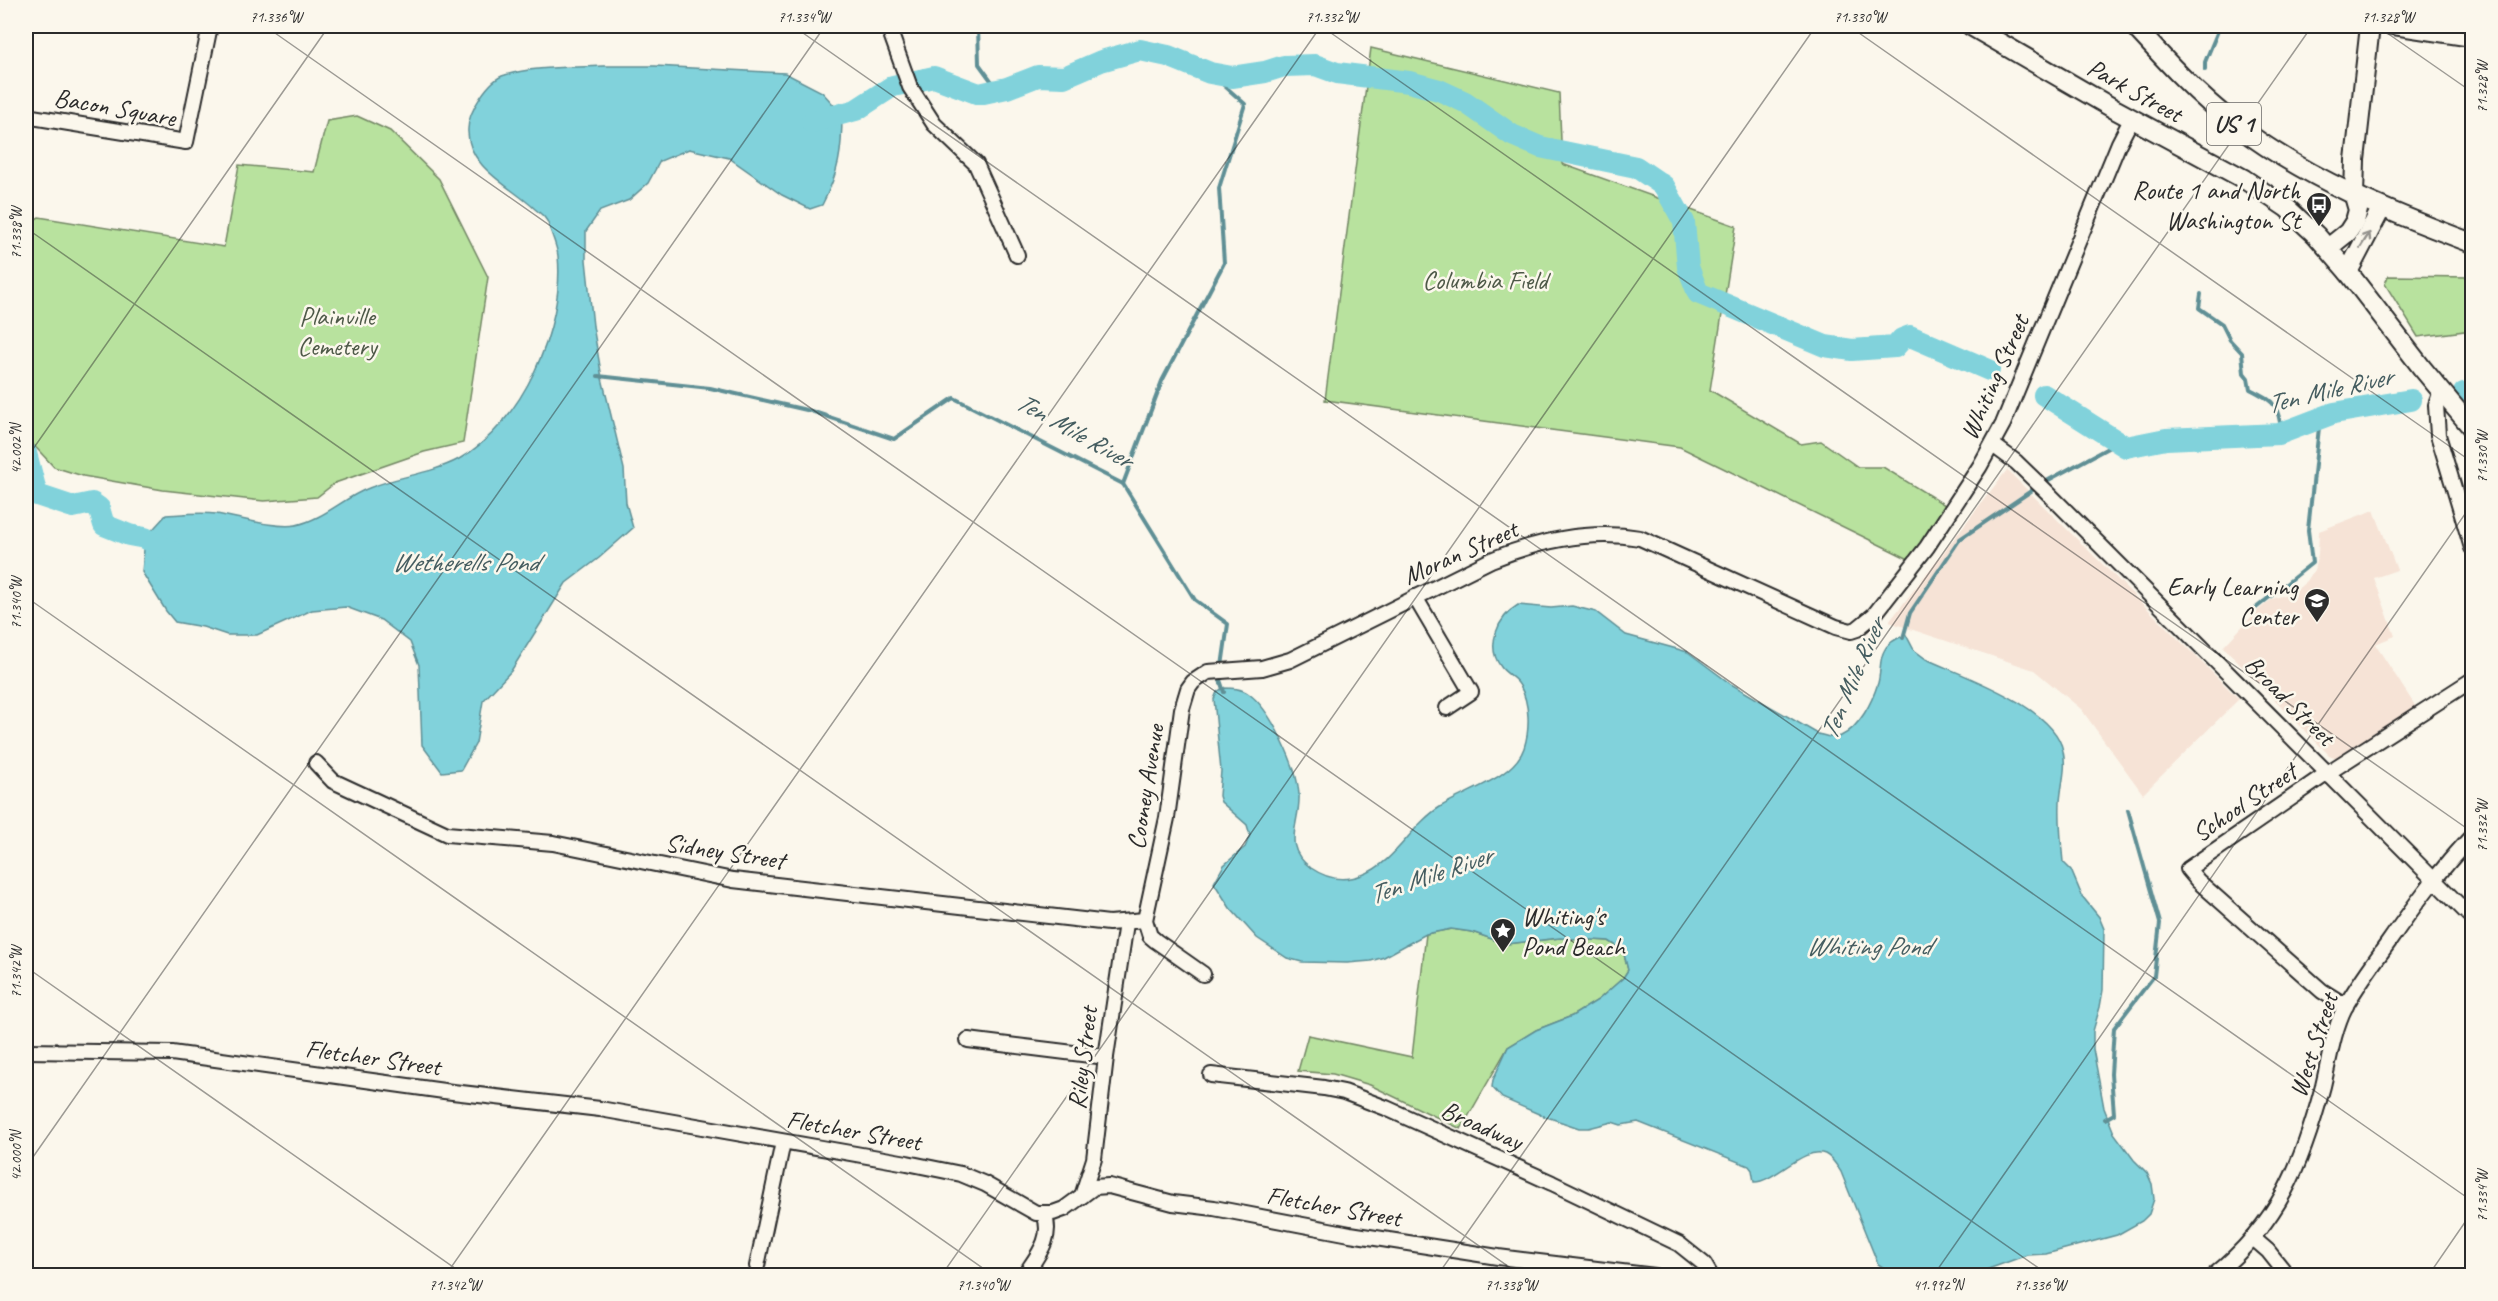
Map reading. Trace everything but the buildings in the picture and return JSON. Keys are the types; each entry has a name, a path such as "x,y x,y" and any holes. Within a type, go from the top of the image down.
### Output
{"main road":[{"name":"Park Street","path":"1971,26 2275,198 2328,248 2472,428"},
{"name":"US 1","path":"2134,26 2185,81 2235,124 2291,161 2381,208 2472,243"},
{"path":"2328,248 2348,232 2355,221 2358,210 2355,196 2355,160 2370,26"},
{"path":"2348,272 2381,208"}],"street":[{"name":"Bacon Square","path":"26,116 186,142 210,26"},
{"path":"888,26 909,83 934,124 976,164 1017,255"},
{"path":"2387,26 2472,39"},
{"name":"Whiting Street","path":"1857,629 1874,615 1927,547 1993,445 2119,143 2132,118"},
{"path":"2441,391 2436,405 2438,435 2472,548"},
{"name":"Broad Street","path":"1993,445 2027,472 2329,772 2472,918"},
{"name":"Moran Street","path":"1290,660 1522,547 1576,536 1616,534 1640,538 1836,627 1851,631 1857,629"},
{"path":"1416,597 1472,692 1447,708"},
{"name":"Cooney Avenue","path":"1145,920 1167,818 1185,697 1193,682 1201,675 1219,671 1262,668 1290,660"},
{"name":"School Street","path":"2346,1006 2322,991 2198,880 2188,868 2329,772 2472,680"},
{"name":"Sidney Street","path":"316,763 333,781 447,834 553,843 732,880 1047,917 1126,923 1145,920"},
{"name":"West Street","path":"2213,1275 2240,1253 2253,1238 2292,1180 2306,1146 2335,1036 2346,1006 2433,878 2472,836"},
{"path":"1145,920 1150,936 1203,974"},
{"name":"Riley Street","path":"1081,1197 1094,1159 1126,923"},
{"path":"968,1040 1106,1058"},
{"name":"Fletcher Street","path":"26,1051 172,1053 444,1091 600,1109 907,1162 961,1174 985,1184 1025,1209 1044,1214 1064,1209 1094,1187 1109,1186 1173,1203 1214,1208 1338,1233 1498,1257 1655,1275"},
{"name":"Broadway","path":"1210,1075 1324,1088 1344,1092 1386,1108 1563,1188 1679,1244 1704,1264 1712,1275"},
{"path":"757,1266 783,1142"},
{"path":"1024,1275 1047,1237 1048,1222 1044,1214"},
{"path":"2253,1238 2261,1243 2288,1275"}],"shaded area":[{"path":"2007,470 2239,699 2143,794 2081,709 2034,670 1889,622"},
{"name":"Early Learning Center","path":"2374,510 2397,570 2374,578 2395,636 2375,644 2416,707 2337,758 2329,755 2223,647 2256,612 2272,599 2294,592 2307,581 2314,570 2318,554 2319,531"}],"green space":[{"name":"Columbia Field","path":"1371,48 1559,93 1562,164 1736,226 1710,390 1801,444 1821,441 1858,467 1883,467 1950,508 1932,554 1919,564 1680,447 1325,400"},
{"name":"Plainville Cemetery","path":"357,116 390,131 439,179 488,277 463,443 424,452 335,483 317,497 264,501 163,490 83,476 54,467 27,438 26,433 26,241 32,221 39,217 224,247 239,165 314,172 327,121"},
{"path":"2388,276 2472,277 2472,330 2418,337 2385,284"},
{"path":"1451,929 1472,932 1506,944 1560,938 1609,941 1623,950 1628,970 1623,978 1598,1000 1572,1016 1536,1030 1508,1047 1461,1129 1370,1085 1333,1074 1298,1071 1308,1035 1412,1057 1426,934"}],"water":[{"name":"Wetherells Pond","path":"655,66 785,73 822,92 842,114 838,161 822,205 810,209 782,195 729,158 689,149 660,161 648,183 629,200 600,211 586,231 586,260 593,326 602,378 624,469 626,503 633,528 566,583 511,671 483,701 476,743 461,770 442,772 422,745 419,665 410,642 381,620 346,607 312,610 257,635 227,635 203,627 175,622 142,572 145,538 166,515 210,513 256,522 296,525 316,518 369,488 448,464 482,443 520,398 535,371 554,313 558,284 558,256 548,223 542,214 492,175 474,154 469,142 469,122 475,105 486,89 505,75 542,69"},
{"name":"Whiting Pond","path":"1518,605 1551,608 1572,606 1596,612 1626,635 1688,652 1731,684 1818,734 1827,736 1841,736 1854,727 1869,706 1879,679 1884,651 1893,641 1906,635 1914,650 1926,659 2005,695 2043,720 2056,735 2064,758 2060,810 2063,862 2071,870 2082,896 2099,917 2104,929 2103,990 2093,1031 2093,1049 2104,1108 2114,1133 2147,1173 2152,1184 2154,1199 2149,1214 2142,1221 2117,1235 2046,1254 2027,1255 1980,1272 1895,1275 1878,1264 1841,1172 1832,1159 1825,1154 1808,1155 1771,1177 1754,1182 1749,1166 1638,1122 1621,1125 1612,1122 1579,1128 1502,1098 1492,1087 1508,1047 1536,1030 1572,1016 1598,1000 1623,978 1628,970 1623,950 1609,941 1560,938 1506,944 1472,932 1451,929 1426,934 1384,957 1371,961 1347,963 1302,962 1287,958 1257,938 1230,908 1214,883 1224,865 1245,847 1250,835 1247,825 1221,802 1219,796 1221,771 1214,699 1217,692 1223,688 1230,688 1240,689 1249,694 1266,712 1282,740 1297,782 1299,805 1294,842 1296,851 1302,859 1311,868 1329,877 1342,879 1362,875 1384,862 1420,824 1440,807 1500,776 1519,758 1527,733 1526,700 1518,683 1501,667 1494,650 1494,641 1500,624"}],"waterway":[{"path":"978,26 979,64 998,90"},
{"path":"2205,70 2205,62 2220,26"},
{"name":"Ten Mile River","path":"812,122 856,110 893,86 934,77 979,94 1007,88 1038,76 1064,77 1101,61 1140,50 1168,56 1210,73 1232,77 1265,72 1284,66 1315,65 1337,73 1409,82 1439,90 1465,102 1512,135 1540,147 1636,167 1664,186 1684,222 1688,267 1698,293 1825,346 1852,350 1895,347 1902,339 1910,336 1989,370"},
{"path":"1123,484 1162,381 1224,263 1219,188 1245,104 1210,73"},
{"path":"2201,294 2199,308 2222,324 2230,340 2242,353 2244,373 2248,378 2250,389 2274,405 2282,433"},
{"name":"Ten Mile River","path":"598,376 710,388 811,411 894,439 954,398 1123,484 1195,600 1228,624 1220,680 1224,692"},
{"name":"Ten Mile River","path":"2464,393 2472,391"},
{"name":"Ten Mile River","path":"2044,395 2126,447 2166,439 2279,434 2334,413 2411,400"},
{"path":"2256,608 2312,563 2308,530 2320,418"},
{"name":"Ten Mile River","path":"2043,483 2117,443"},
{"name":"Ten Mile River","path":"26,453 37,495 73,507 92,503 99,508 104,525 129,535 145,538 172,552"},
{"name":"Ten Mile River","path":"1903,638 1910,613 1960,539 2037,487"},
{"path":"2105,1119 2114,1114 2111,1074 2114,1028 2154,976 2160,923 2128,810"}],"place":[{"name":"Route 1 and North Washington St","path":"2319,228"},
{"name":"Early Learning Center","path":"2317,624"},
{"name":"Whiting's Pond Beach","path":"1503,954"}]}
